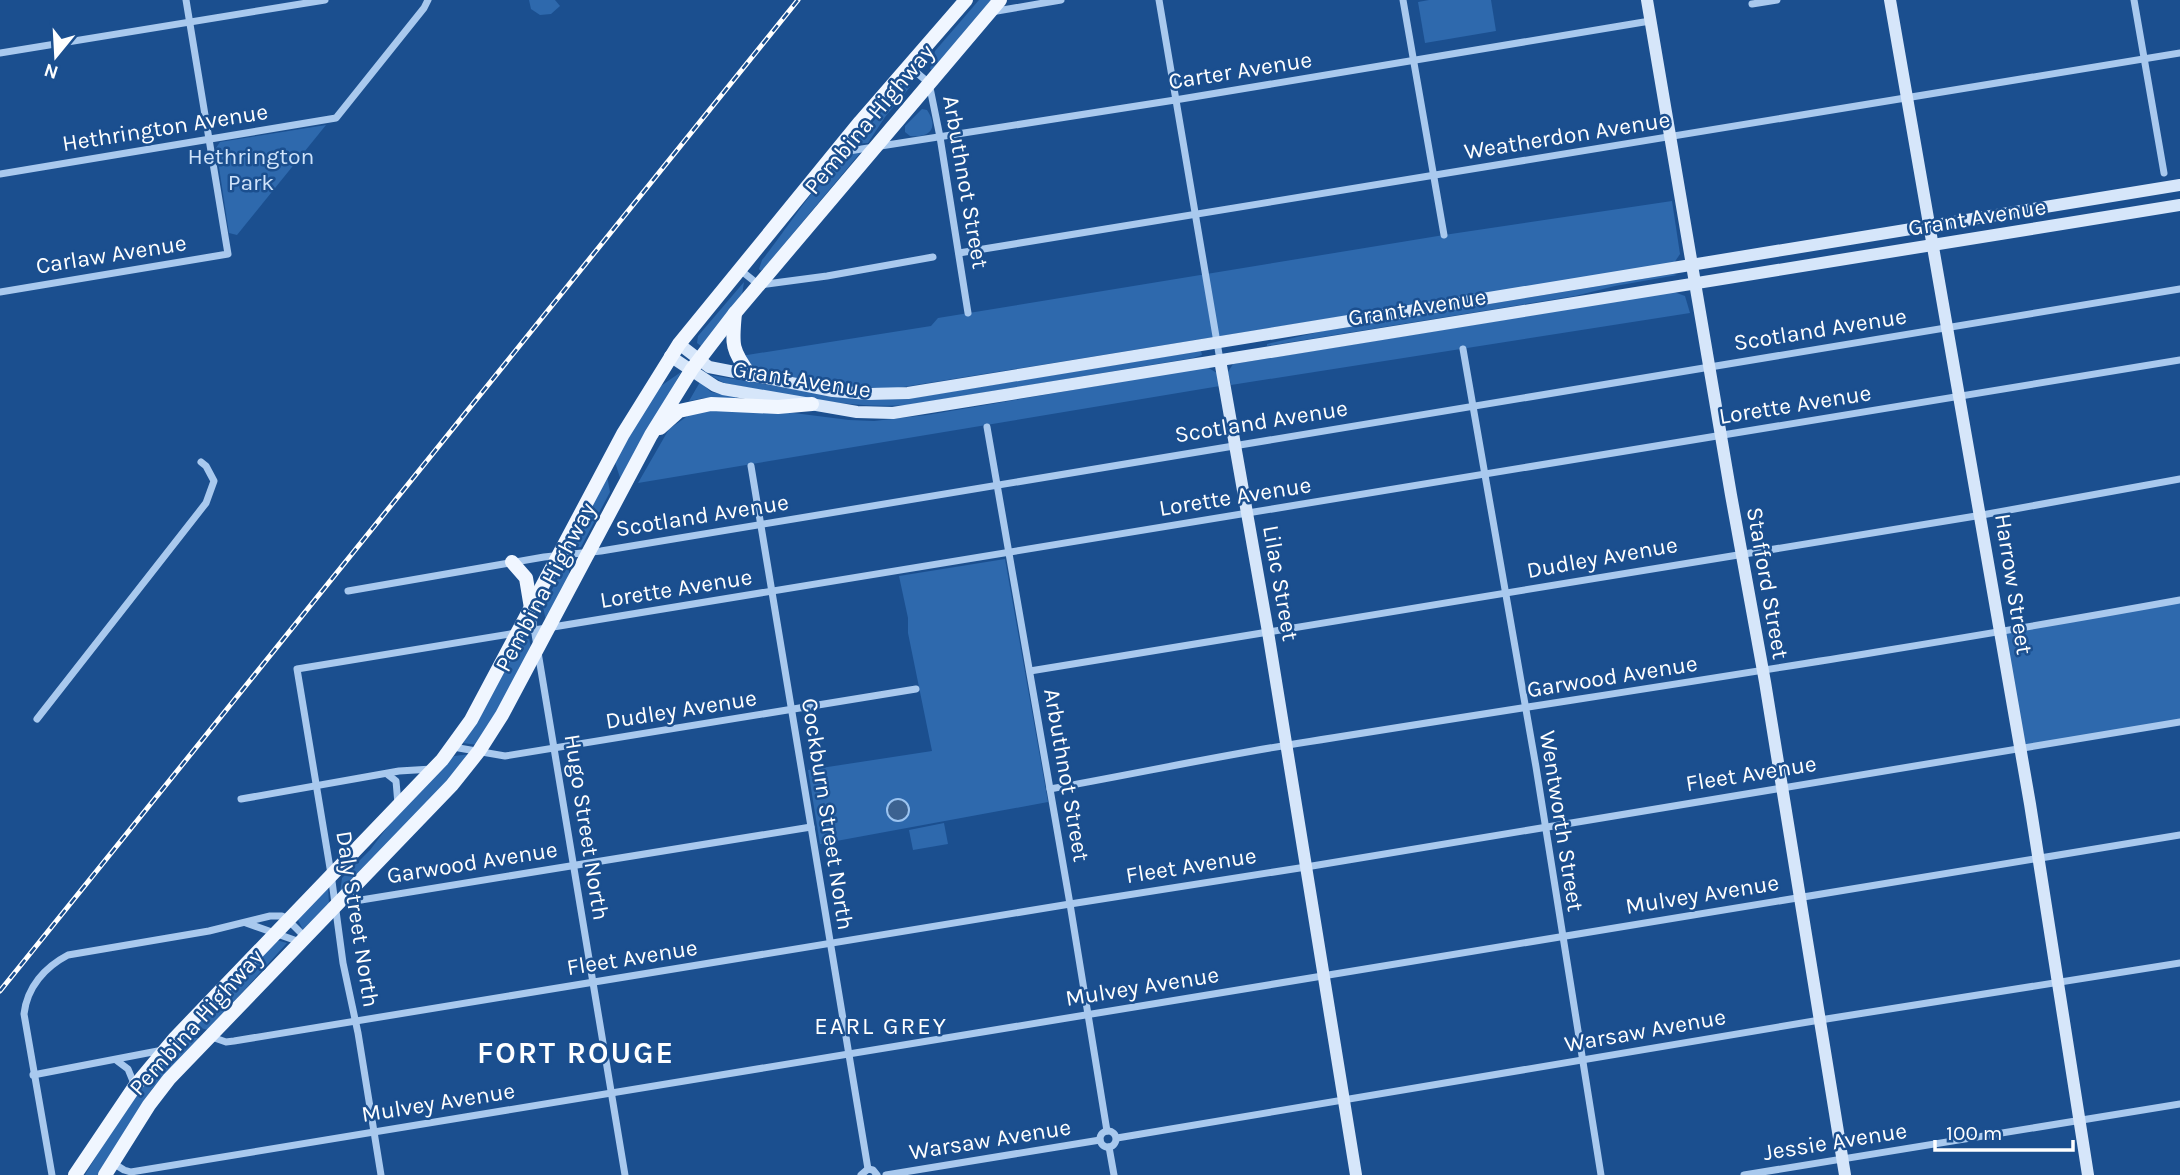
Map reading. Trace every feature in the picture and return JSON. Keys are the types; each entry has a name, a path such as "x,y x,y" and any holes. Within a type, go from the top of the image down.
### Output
{"main road":[{"name":"Pembina Highway","path":"75,1175 135,1087 164,1050 453,747 471,720 634,415 675,350 739,268 966,0"},
{"name":"Pembina Highway","path":"109,1169 153,1100 209,1036 452,785 479,751 502,715 537,648 540,630 588,553 651,435 696,364 735,313 1000,0"},
{"path":"735,313 732,338 736,355 750,375"},
{"path":"651,435 679,411 711,404 778,407 812,404"},
{"path":"607,465 616,486 613,506"},
{"path":"512,562 526,578 531,609"},
{"path":"175,1038 197,1032 209,1036"}],"street":[{"path":"186,0 209,139"},
{"path":"0,53 325,0"},
{"path":"990,12 1060,0"},
{"name":"Lilac Street","path":"1159,0 1237,445 1356,1175"},
{"path":"1403,0 1444,235"},
{"name":"Stafford Street","path":"1647,0 1763,671 1845,1175"},
{"path":"1752,4 1777,0"},
{"name":"Harrow Street","path":"1890,0 1982,515 2088,1175"},
{"path":"2134,0 2164,173"},
{"name":"Hethrington Avenue","path":"0,174 336,118 427,1"},
{"name":"Carter Avenue","path":"835,153 1650,21"},
{"name":"Weatherdon Avenue","path":"959,253 2180,53"},
{"name":"Arbuthnot Street","path":"910,67 929,83 968,313"},
{"name":"Carlaw Avenue","path":"0,292 228,254 209,139"},
{"name":"Grant Avenue","path":"696,364 833,391 908,393 2180,185"},
{"name":"Grant Avenue","path":"675,350 696,364 710,383 723,389 857,412 893,413 2180,205"},
{"path":"739,268 759,285 933,257"},
{"name":"Scotland Avenue","path":"348,592 512,562 588,553 2180,289"},
{"name":"Wentworth Street","path":"1462,349 1601,1175"},
{"name":"Lorette Avenue","path":"297,669 2180,360"},
{"name":"Arbuthnot Street","path":"987,427 1107,1131"},
{"path":"37,719 206,503 214,481 201,462"},
{"name":"Cockburn Street North","path":"751,466 849,1054 864,1172"},
{"name":"Dudley Avenue","path":"1030,671 1982,515 2180,479"},
{"name":"Garwood Avenue","path":"1050,789 1286,745 2000,633 2180,600"},
{"path":"531,609 540,630"},
{"name":"Hugo Street North","path":"537,648 625,1175"},
{"name":"Daly Street North","path":"297,669 343,962 381,1175"},
{"name":"Dudley Avenue","path":"453,747 505,756 916,690"},
{"name":"Fleet Avenue","path":"209,1036 226,1042 2180,722"},
{"path":"242,799 415,768 433,769"},
{"path":"387,774 396,781 398,805"},
{"name":"Garwood Avenue","path":"346,894 361,900 811,827"},
{"name":"Mulvey Avenue","path":"109,1169 131,1172 2180,835"},
{"path":"52,1175 24,1014 30,990 43,974 68,955 245,923 270,916 282,916 288,920 303,939"},
{"path":"245,923 303,939"},
{"name":"Warsaw Avenue","path":"1116,1138 1820,1020 2180,963"},
{"path":"33,1075 164,1050"},
{"path":"116,1060 128,1069 135,1087"},
{"name":"Jessie Avenue","path":"1744,1175 2180,1104"},
{"path":"1107,1131 1114,1133 1116,1138 1116,1143 1109,1147 1102,1145 1100,1140 1101,1135 1107,1131"},
{"name":"Warsaw Avenue","path":"886,1175 1100,1140"},
{"path":"1109,1147 1114,1175"},
{"path":"864,1172 873,1170 877,1175"}],"green space":[{"path":"529,0 555,0 560,6 551,14 540,15 531,9"},
{"path":"979,0 991,0 932,70 930,69 935,51"},
{"path":"1491,0 1496,31 1425,43 1418,2"},
{"path":"908,84 910,87 868,143 854,144 888,104"},
{"path":"922,109 927,110 931,116 931,130 923,135 910,136 905,132 905,126"},
{"name":"Hethrington Park","path":"326,125 237,235 229,233 216,148 220,142"},
{"path":"853,153 860,153 761,271 759,269 762,260 806,201 831,170"},
{"path":"1672,201 1680,254 1674,263 891,389 831,385 756,370 741,356 931,326 938,318 1444,235"},
{"path":"1677,275 1575,296 1267,346 1323,331"},
{"path":"744,282 742,295 701,346 697,343 698,336"},
{"path":"1674,292 1685,296 1690,313 1231,385 1228,372 1233,364"},
{"path":"1201,351 1202,355 1193,358 908,405 862,405 816,400 724,383 710,375 841,397 871,400 912,398"},
{"path":"1207,367 1217,373 1220,386 638,483 669,429 692,413 703,410 770,410 874,421 927,415"},
{"path":"681,372 621,481 615,462 655,390"},
{"path":"700,382 711,392 736,397 736,400 704,398 689,401"},
{"path":"607,476 610,492 581,547 570,548"},
{"path":"1005,559 1048,802 820,844 808,770 932,751 899,576"},
{"path":"567,561 570,577 546,621 543,607"},
{"path":"2180,600 2180,722 2019,748 2000,633"},
{"path":"529,637 531,649 478,745 463,743 517,645"},
{"path":"471,754 453,777 340,893 342,878 370,850 395,817 454,756"},
{"path":"944,823 948,844 913,850 909,830"},
{"path":"328,887 329,904 303,930 297,918"},
{"path":"276,940 287,943 208,1030 193,1026"},
{"path":"181,1038 200,1038 152,1089 99,1175 85,1175 123,1111"}],"shaded area":[{"path":"898,799 906,802 909,810 906,818 898,821 890,818 887,810 890,802"}],"railway":[{"path":"0,991 798,0"}],"district":[{"name":"EARL GREY","path":"881,1026"},
{"name":"FORT ROUGE","path":"576,1053"}]}
